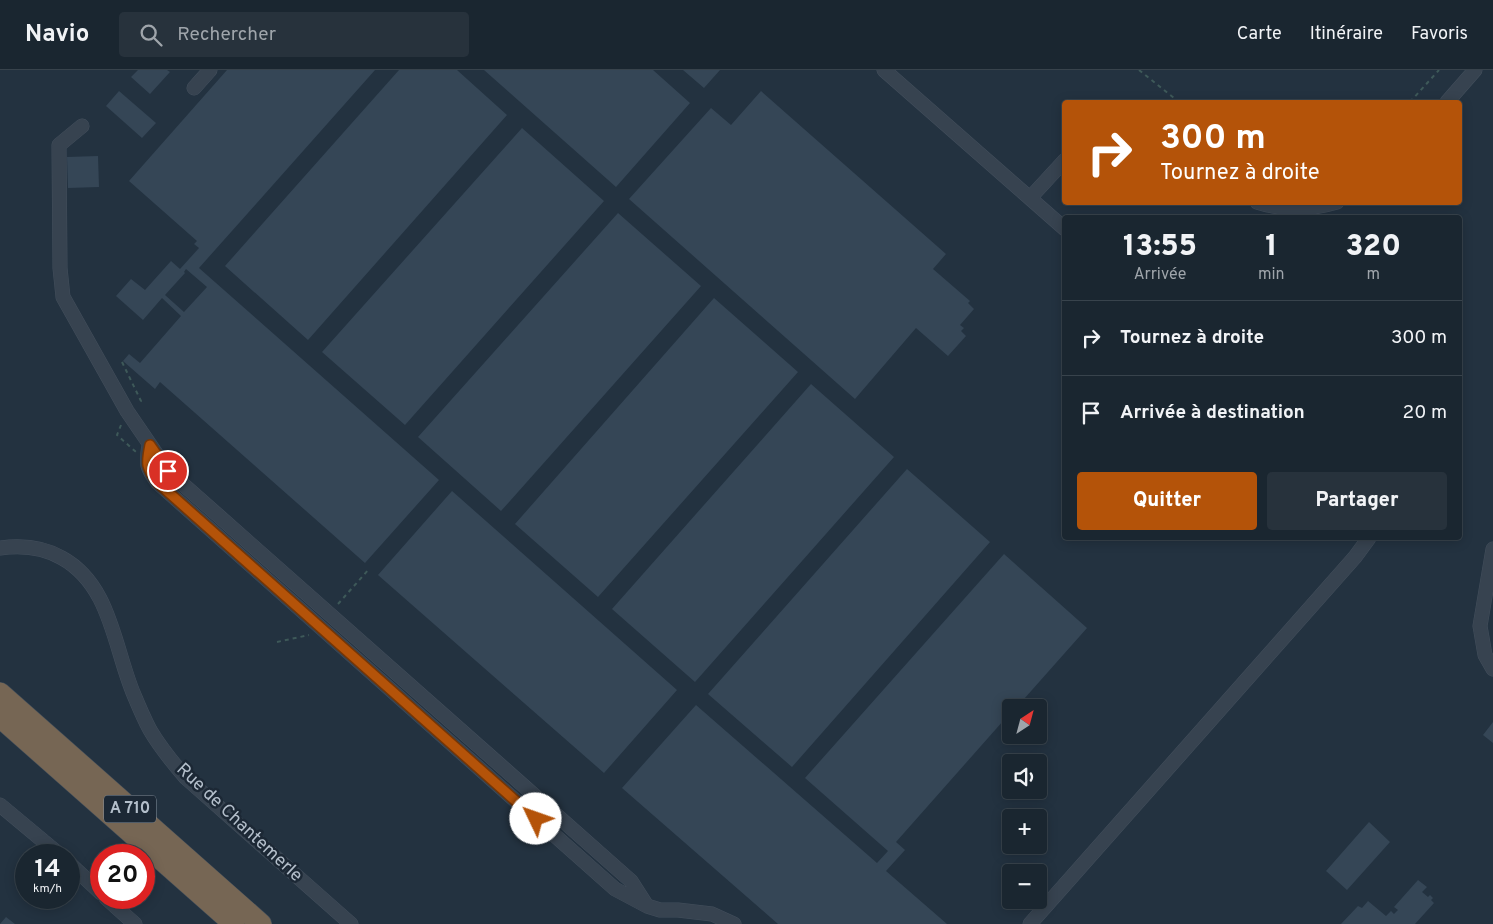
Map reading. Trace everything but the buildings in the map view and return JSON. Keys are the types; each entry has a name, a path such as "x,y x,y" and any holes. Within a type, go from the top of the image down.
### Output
{"highway":[{"name":"A 710","path":"0,694 261,924"},
{"name":"A 710","path":"0,717 234,924"},
{"path":"0,723 35,748"}],"street":[{"path":"194,88 210,70"},
{"path":"884,70 1062,226"},
{"path":"1449,100 1475,70"},
{"path":"82,126 59,145 60,268 64,297 127,411 168,471 631,881 647,906 660,910 712,914 732,924"},
{"path":"1030,198 1062,163"},
{"path":"1266,205 1304,209 1323,205"},
{"path":"1030,924 1355,557 1368,540"},
{"name":"Rue de Chantemerle","path":"0,548 35,547 54,553 70,562 83,573 95,588 103,606 133,693 150,730 167,755 186,778 351,924"},
{"path":"1493,549 1480,626 1486,655 1493,669"},
{"path":"0,805 47,844"},
{"path":"80,873 90,883"},
{"path":"118,909 135,924"}],"path":[{"path":"1139,70 1176,100"},
{"path":"1412,100 1439,70"}],"route":[{"path":"168,471 150,445 147,462 149,471 158,483 536,819"}]}
